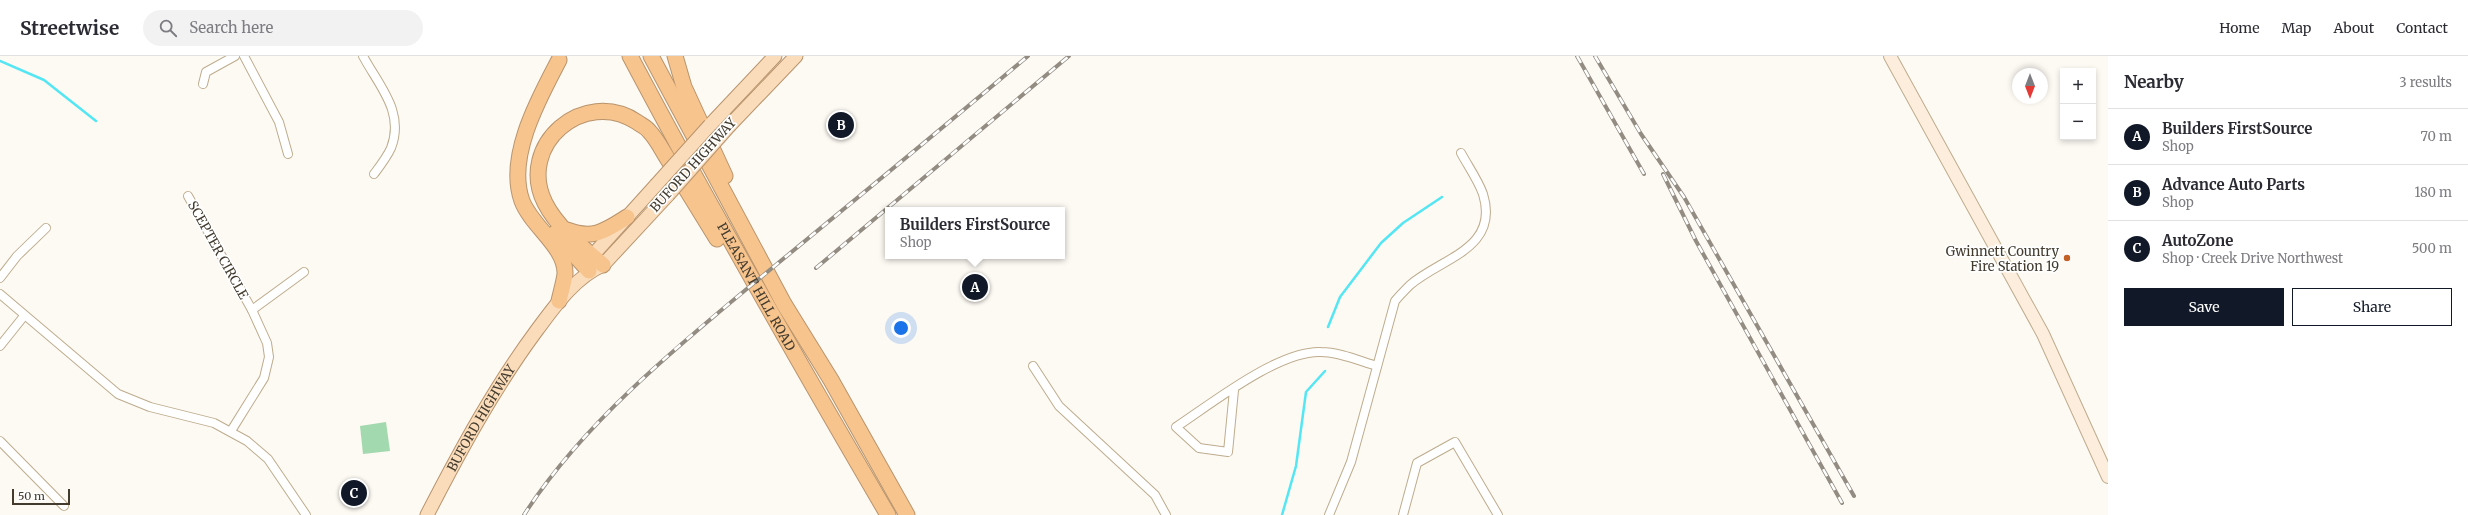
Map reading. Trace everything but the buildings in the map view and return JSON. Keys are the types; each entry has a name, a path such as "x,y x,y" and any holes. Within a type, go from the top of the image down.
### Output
{"highway":[{"name":"PLEASANT HILL ROAD","path":"630,56 707,202 789,348 888,515"},
{"name":"PLEASANT HILL ROAD","path":"651,56 784,304 831,380 907,515"},
{"path":"675,56 684,87 784,304"},
{"path":"560,58 534,139 526,170 529,194 537,214 589,271"},
{"path":"559,300 565,273 561,259 556,247 531,219 522,201 518,182 520,159 534,108 560,58"},
{"path":"597,260 566,230 544,203 538,182 539,164 544,147 559,126 587,112 611,111 627,116 649,130 758,306 789,348"},
{"path":"566,230 586,235 596,234 605,231 627,217"}],"main road":[{"name":"BUFORD HIGHWAY","path":"428,515 482,412 521,352 559,300 589,271 627,217 718,115 775,56"},
{"name":"BUFORD HIGHWAY","path":"597,260 668,195 730,125 796,56"}],"street":[{"path":"203,84 206,72 235,56"},
{"path":"244,56 279,122 288,154"},
{"path":"363,56 387,95 394,112 396,127 391,149 374,174"},
{"path":"1890,56 2043,334 2108,477"},
{"path":"1329,515 1351,462 1395,301 1410,285 1469,248 1480,234 1486,216 1485,202 1482,192 1461,153"},
{"name":"SCEPTER CIRCLE","path":"188,196 252,310 304,272"},
{"path":"0,278 17,256 46,228"},
{"path":"0,294 24,316 118,394 150,407 214,423 231,430 268,459 306,515"},
{"path":"231,430 259,390 268,368 267,343 252,310"},
{"path":"0,346 24,316"},
{"path":"1234,390 1228,452 1199,448 1176,428 1268,367 1309,352 1322,352 1377,366"},
{"path":"1033,366 1059,406 1155,495 1166,515"},
{"path":"0,441 64,506"},
{"path":"1403,515 1417,463 1455,442 1498,515"}],"green space":[{"path":"386,422 390,451 363,454 360,426"}],"waterway":[{"path":"0,61 44,80 96,121"},
{"path":"1328,327 1340,297 1381,243 1403,223 1442,197"},
{"path":"1282,515 1296,466 1306,392 1325,371"}],"railway":[{"path":"524,515 577,445 641,380 709,320 1028,56"},
{"path":"889,207 1069,56"},
{"path":"1577,56 1644,174"},
{"path":"1595,56 1641,134 1684,197 1854,496"},
{"path":"1663,174 1696,241 1842,503"},
{"path":"816,268 885,210"}],"place":[{"name":"Advance Auto Parts","path":"841,125"},
{"name":"Gwinnett Country Fire Station 19","path":"2067,258"},
{"name":"Builders FirstSource","path":"975,287"},
{"name":"AutoZone","path":"354,493"}]}
